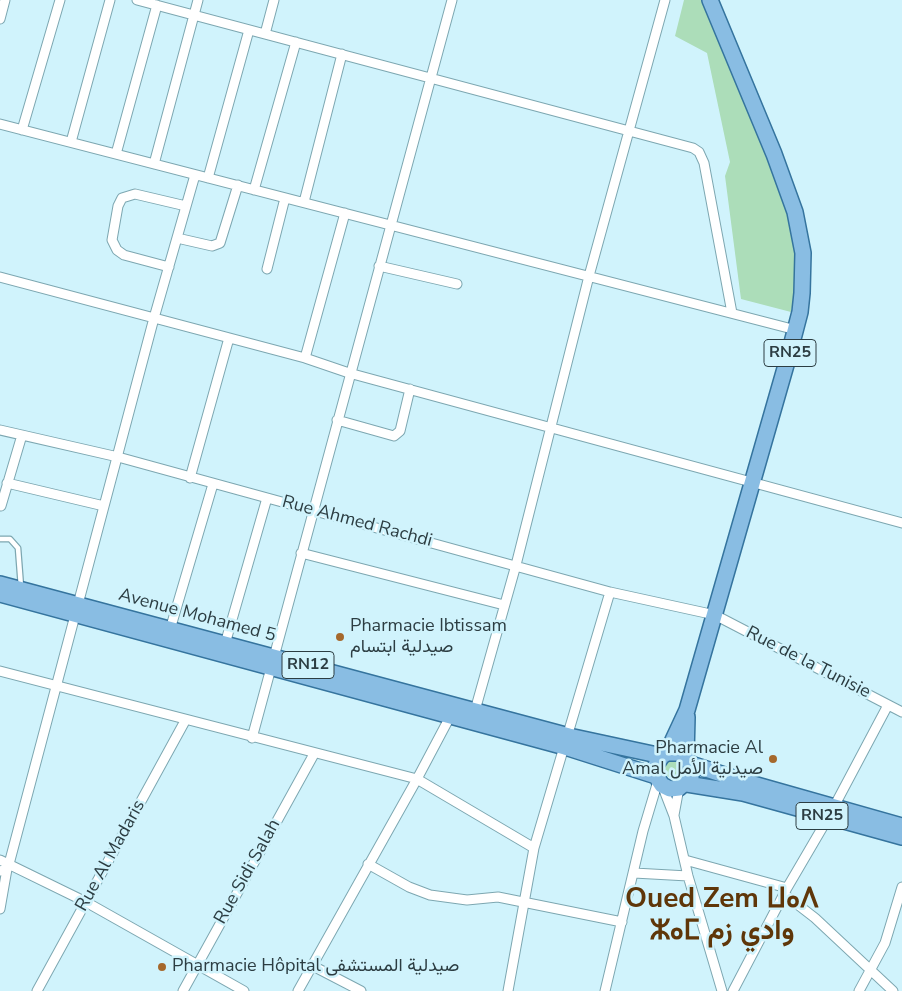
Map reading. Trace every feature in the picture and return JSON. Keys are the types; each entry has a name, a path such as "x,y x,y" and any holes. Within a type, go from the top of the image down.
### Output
{"main road":[{"name":"RN25","path":"710,0 774,154 795,212 803,254 802,293 796,330 687,710 665,755 656,765 659,780 670,788 683,786 745,788"},
{"name":"Avenue Mohamed 5","path":"0,584 21,595"},
{"name":"Avenue Mohamed 5","path":"0,594 21,595 78,609 168,636 275,662 613,753"},
{"name":"Avenue Mohamed 5","path":"168,636 225,644 275,662"},
{"name":"RN25","path":"683,786 692,771 689,760 687,710"},
{"name":"RN12","path":"613,753 665,755"},
{"name":"RN12","path":"613,753 659,780"},
{"name":"RN25","path":"665,755 681,753 689,760 745,788 902,837"},
{"name":"RN25","path":"830,813 902,826"}],"street":[{"path":"0,18 5,0"},
{"path":"22,130 60,0"},
{"path":"71,142 110,0"},
{"path":"137,0 693,148 702,156 732,313"},
{"path":"154,164 198,0"},
{"path":"265,34 274,0"},
{"path":"252,738 275,662 301,553 349,373 452,0"},
{"path":"473,716 516,565 589,276 665,0"},
{"path":"116,154 157,5"},
{"path":"208,178 249,30"},
{"path":"254,190 296,42"},
{"path":"304,202 342,54"},
{"path":"0,124 796,330"},
{"path":"0,909 4,866 78,609 154,318 195,174"},
{"path":"177,238 212,246 220,243 238,186"},
{"path":"169,267 124,255 117,250 112,240 118,206 122,198 135,194 186,206"},
{"path":"267,269 285,198"},
{"path":"305,358 345,213"},
{"path":"379,266 456,284"},
{"path":"0,277 305,358 349,373 552,426 902,523"},
{"path":"190,478 229,338"},
{"path":"337,420 394,436 400,431 410,389"},
{"name":"Rue Ahmed Rachdi","path":"0,430 118,457 610,592 715,615"},
{"path":"1,506 22,435"},
{"path":"7,483 104,506"},
{"path":"168,636 213,484"},
{"path":"225,644 267,498"},
{"path":"301,553 504,605"},
{"path":"508,991 523,900 534,848 610,592"},
{"name":"Rue de la Tunisie","path":"715,615 902,712"},
{"path":"0,671 185,721 417,780 534,848"},
{"path":"733,991 888,705"},
{"path":"298,991 417,780 453,711"},
{"name":"Rue Al Madaris","path":"38,991 185,721"},
{"name":"Rue Sidi Salah","path":"183,991 314,754"},
{"path":"659,780 674,816 688,876 722,991"},
{"path":"606,991 634,873 659,780"},
{"path":"674,816 683,786"},
{"path":"684,860 786,891 893,991"},
{"path":"368,864 409,887 430,895 449,899 498,897 523,900 622,922"},
{"path":"4,866 86,902 196,966 244,991"},
{"path":"634,873 688,876"},
{"path":"859,991 884,943 902,887"},
{"path":"313,966 361,991"}],"lane":[{"path":"0,538 10,539 18,548 21,595"}],"green space":[{"path":"684,0 710,0 797,230 798,277 791,312 741,299 725,176 730,162 707,53 675,36"},
{"path":"673,760 679,763 682,769 679,775 673,778 667,775 664,769 667,763"}],"place":[{"name":"Pharmacie Ibtissam صيدلية ابتسام","path":"340,637"},
{"name":"Pharmacie Al Amal صيدلية الأمل","path":"773,759"},
{"name":"Pharmacie Hôpital صيدلية المستشفى","path":"162,967"}],"district":[{"name":"Oued Zem ⵡⴰⴷ ⵣⴰⵎ وادي زم","path":"722,916"}]}
